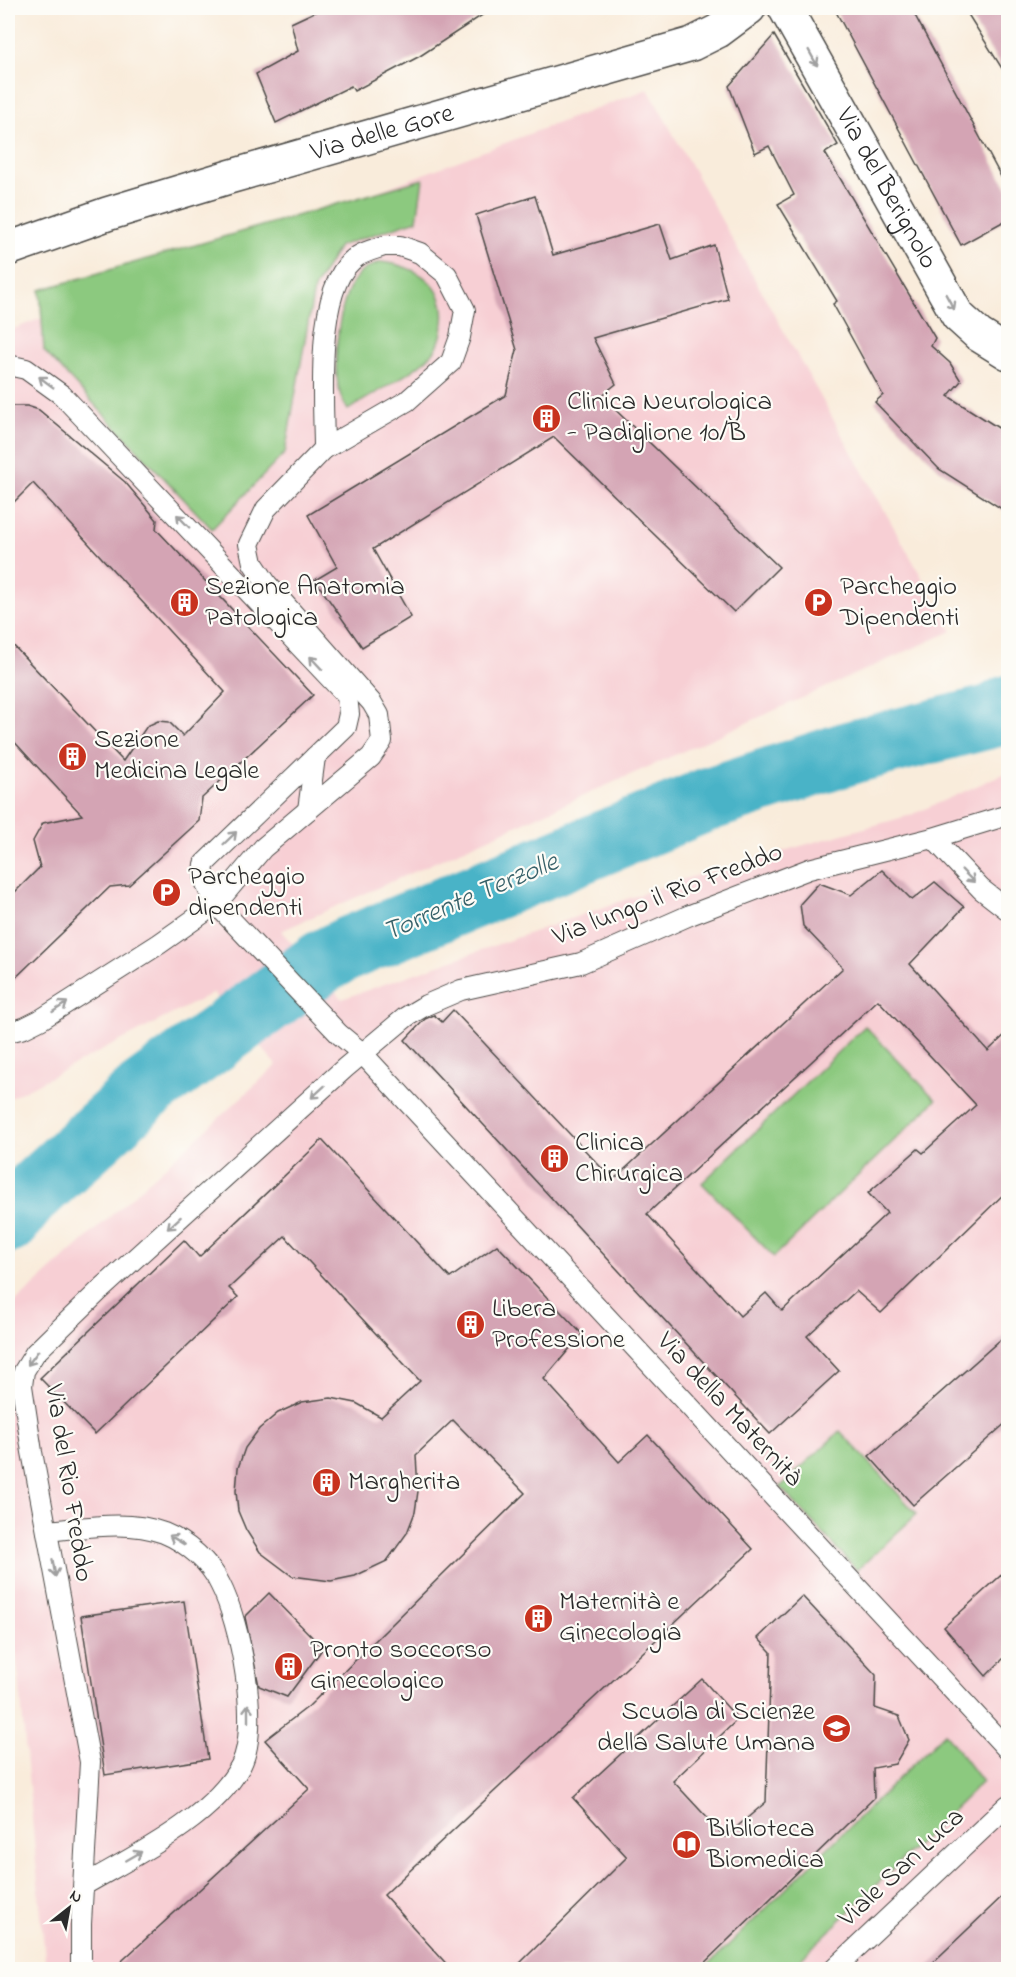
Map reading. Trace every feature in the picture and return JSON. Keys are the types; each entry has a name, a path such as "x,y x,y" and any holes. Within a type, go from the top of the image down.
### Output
{"street":[{"name":"Via delle Gore","path":"8,249 107,214 692,45 718,32 749,8"},
{"name":"Via del Berignolo","path":"784,8 958,316 979,335 1008,353"}],"lane":[{"path":"8,1032 24,1028 40,1020 159,944 216,904 263,849 371,757 382,741 383,732 379,715 372,703 267,584 254,562 249,544 255,527 266,509 324,449 407,401 451,362 460,337 465,310 447,275 420,253 400,246 384,246 357,256 343,271 331,299 325,330 324,449"},
{"path":"8,365 26,369 62,395 347,696 349,714 346,727 315,757 308,810"},
{"name":"Via della Maternità","path":"315,757 204,864 203,874 216,904 339,1034 362,1053 1008,1750"},
{"name":"Via lungo il Rio Freddo","path":"362,1053 406,1017 460,990 580,963 776,880 808,869 933,838 1008,815"},
{"path":"933,838 981,889 1008,910"},
{"name":"Via del Rio Freddo","path":"84,1885 90,1798 89,1751 22,1386 24,1371 30,1361 99,1292 362,1053"},
{"path":"47,1531 135,1527 164,1533 184,1544 203,1561 220,1582 246,1672 246,1749 242,1763 229,1783 183,1826 84,1885 81,1970"},
{"name":"Viale San Luca","path":"832,1970 1008,1805"}],"shaded area":[{"path":"648,89 952,631 281,931 342,999 684,879 911,815 1008,772 1008,1969 46,1969 19,1678 8,1597 8,1309 277,1065 213,993 8,1099 8,331"}],"green space":[{"path":"423,179 417,220 339,246 314,289 285,453 212,529 44,351 40,290"},
{"path":"381,262 394,264 417,273 435,288 443,310 442,333 435,350 421,364 348,410 343,402 337,381 338,330 352,283 360,273"},
{"path":"865,1026 936,1100 774,1257 702,1183"},
{"path":"840,1431 917,1514 857,1570 780,1487"},
{"path":"945,1733 982,1782 790,1969 712,1969 708,1965"}],"building":[{"path":"323,8 493,8 420,56 354,91 351,86 276,123 256,74 298,51 291,23"},
{"path":"834,8 911,8 1008,190 1008,219 961,245"},
{"path":"964,8 1008,8 1008,78"},
{"path":"774,35 838,145 825,153 935,338 931,346 950,363 961,381 948,396 1008,434 1008,513 939,469 875,402 883,395 833,304 837,301 778,204 794,195 769,146 755,153 729,86"},
{"name":"Clinica Neurologica - Padiglione 10/B","path":"535,196 553,255 660,224 672,260 714,245 728,299 593,338 616,384 601,396 779,567 734,612 554,437 373,549 411,617 362,647 315,580 337,567 308,515 506,395 517,350 476,215"},
{"path":"8,406 27,406 39,410 125,482 157,520 156,529 313,695 202,798 199,821 129,885 110,887 8,985 8,899 40,867 33,841 43,823 82,815 8,735 8,640 123,761 147,726 158,721 169,722 183,736 225,692 33,483 8,508"},
{"name":"Clinica Chirurgica","path":"882,870 912,900 935,882 964,907 910,964 988,1051 1008,1032 1008,1190 881,1313 856,1291 807,1336 839,1371 770,1434 405,1040 425,1019 434,1015 442,1022 453,1010 613,1180 843,968 803,926 800,904 819,883 851,895","holes":["878,1000 976,1105 923,1153 918,1149 868,1193 887,1213 782,1311 766,1293 740,1316 647,1214"]},
{"path":"322,1140 450,1278 497,1245 582,1334 544,1379 619,1462 648,1435 753,1549 384,1895 452,1970 112,1970 309,1789 265,1740 309,1706 525,1493 453,1420 416,1455 418,1491 415,1512 407,1533 387,1561 355,1576 331,1581 292,1576 260,1552 246,1530 238,1511 236,1491 238,1468 245,1448 259,1429 278,1413 302,1402 331,1398 356,1403 381,1417 420,1381 285,1236 229,1288 238,1297 95,1434 40,1378 184,1240 199,1257"},
{"path":"1008,1333 1008,1421 913,1505 869,1456"},
{"path":"1008,1569 1008,1654 986,1676 944,1627"},
{"name":"Pronto soccorso Ginecologico","path":"269,1593 323,1648 287,1697 259,1686 245,1617"},
{"path":"802,1596 876,1675 875,1708 899,1716 909,1740 895,1764 873,1768 874,1798 697,1970 513,1970 627,1857 573,1798 702,1679 738,1719 673,1781 725,1837 766,1802 771,1652 758,1638"},
{"path":"184,1601 208,1759 105,1775 81,1616"},
{"path":"1008,1891 1008,1970 925,1970"}],"waterway":[{"name":"Torrente Terzolle","path":"8,1222 28,1197 143,1092 322,962 347,949 706,800 852,752 993,716 1008,707"}],"place":[{"name":"Clinica Neurologica - Padiglione 10/B","path":"546,418"},
{"name":"Sezione Anatomia Patologica","path":"184,603"},
{"name":"Parcheggio Dipendenti","path":"819,603"},
{"name":"Sezione Medicina Legale","path":"73,756"},
{"name":"Parcheggio dipendenti","path":"167,893"},
{"name":"Clinica Chirurgica","path":"554,1159"},
{"name":"Libera Professione","path":"471,1325"},
{"name":"Margherita","path":"327,1482"},
{"name":"Maternità e Ginecologia","path":"538,1618"},
{"name":"Pronto soccorso Ginecologico","path":"289,1666"},
{"name":"Scuola di Scienze della Salute Umana","path":"836,1728"},
{"name":"Biblioteca Biomedica","path":"686,1845"}]}
